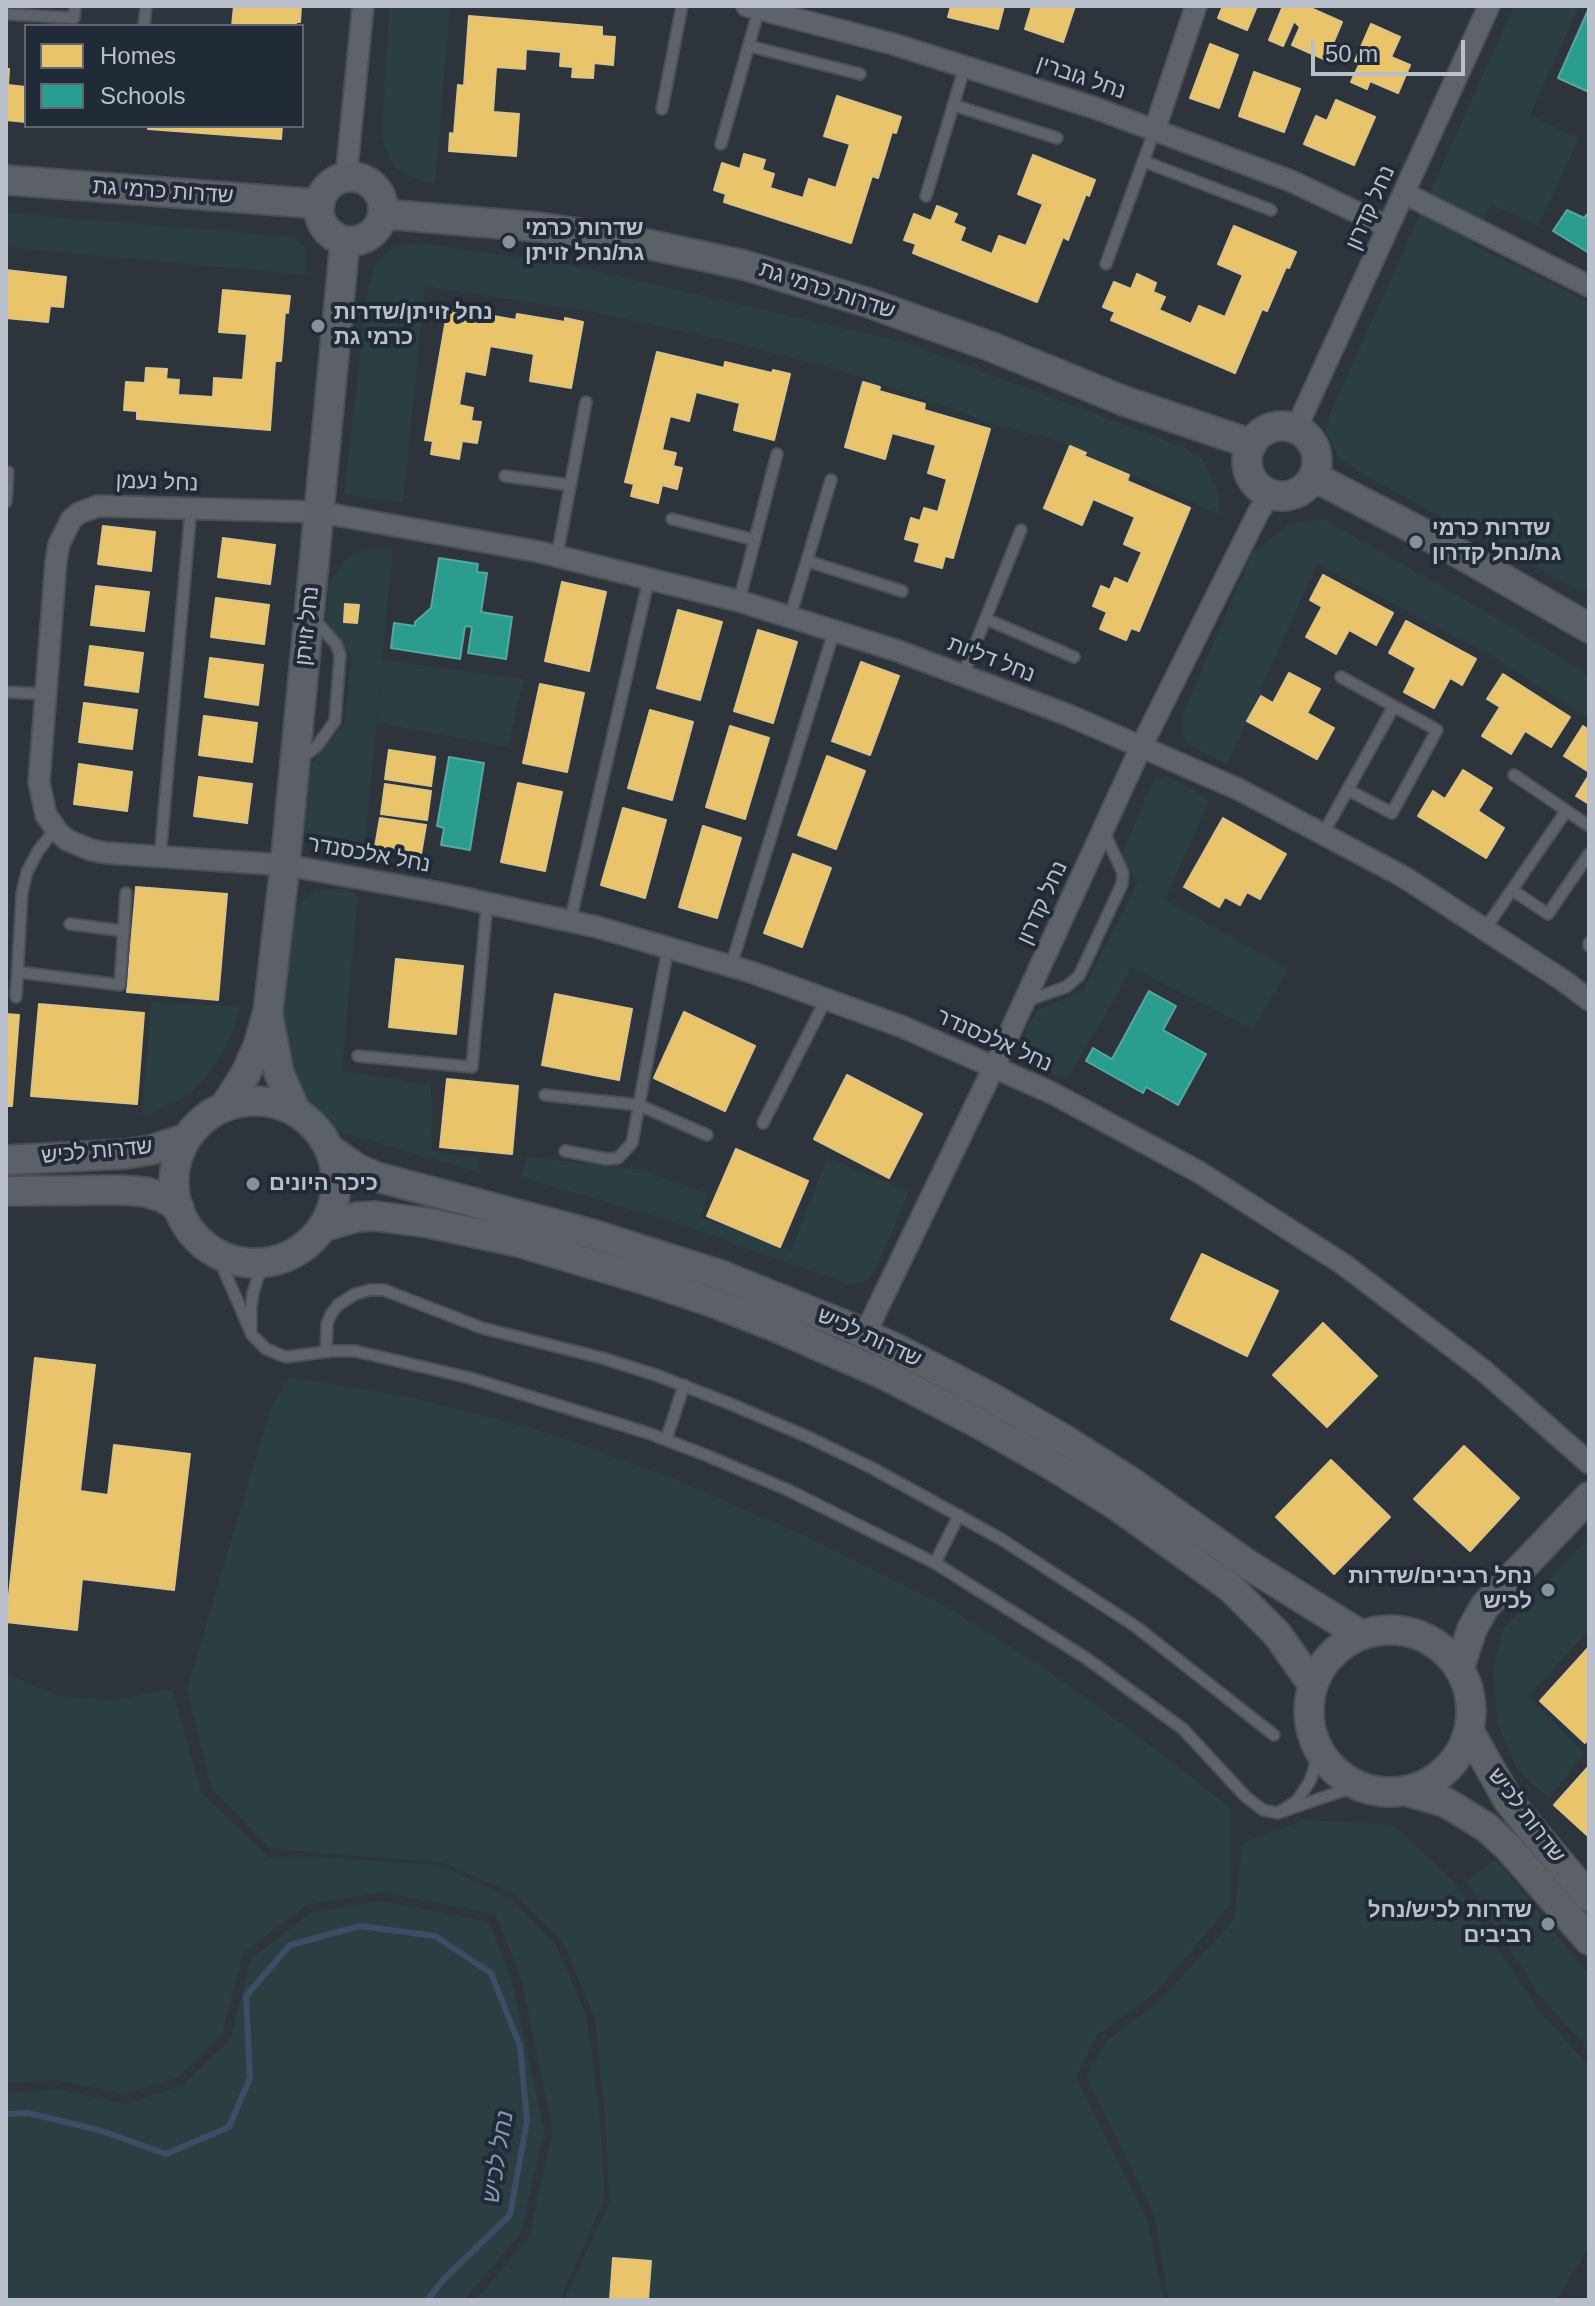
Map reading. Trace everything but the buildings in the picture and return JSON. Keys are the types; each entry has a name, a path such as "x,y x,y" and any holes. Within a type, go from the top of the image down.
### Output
{"street":[{"path":"346,178 363,6"},
{"path":"1155,129 1196,6"},
{"name":"נחל קדרון","path":"1296,429 1489,6"},
{"name":"נחל גוברין","path":"761,8 965,66 1155,129 1291,181 1388,227"},
{"path":"346,178 362,180 376,189 383,214 370,235 354,241 345,241 330,234 321,220 320,204 326,190 338,180 346,178"},
{"name":"שדרות כרמי גת","path":"6,180 320,204"},
{"path":"1404,193 1589,286"},
{"name":"שדרות כרמי גת","path":"383,214 538,227 628,240 744,265 878,306 992,347 1124,401 1252,444"},
{"name":"נחל זויתן","path":"225,1106 246,1073 268,1011 345,241"},
{"path":"1276,427 1296,429 1313,444 1317,455 1314,477 1300,492 1280,497 1270,494 1261,489 1249,473 1248,454 1252,444 1258,436 1276,427"},
{"path":"1314,477 1436,540 1589,627"},
{"name":"נחל קדרון","path":"865,1334 994,1067 1141,747 1270,494"},
{"name":"נחל נעמן","path":"55,829 46,815 39,782 56,561 59,544 71,520 88,508 109,504 319,512"},
{"name":"נחל דליות","path":"319,512 557,556 739,601 898,651 1068,715 1238,789 1404,877 1589,1000"},
{"path":"55,829 67,840 91,850 285,865"},
{"name":"נחל אלכסנדר","path":"285,865 487,903 731,966 903,1027 1052,1093 1199,1172 1343,1264 1483,1370 1589,1463"},
{"name":"נחל זויתן","path":"268,1011 279,1073 296,1112"},
{"path":"246,1101 267,1102 296,1112 318,1132 335,1166 335,1193 323,1227 295,1253 271,1262 245,1263 209,1249 191,1231 179,1208 174,1188 175,1167 187,1138 208,1116 225,1106 246,1101"},
{"name":"שדרות לכיש","path":"6,1160 125,1154 159,1148 187,1138"},
{"name":"שדרות לכיש","path":"329,1149 358,1169 377,1177 539,1218 658,1253 747,1285 865,1334 992,1398 1055,1434 1131,1482 1247,1564 1361,1635"},
{"name":"שדרות לכיש","path":"6,1191 146,1192 164,1198 179,1208"},
{"name":"שדרות לכיש","path":"323,1227 357,1217 375,1216 429,1223 518,1242 699,1298 860,1363 978,1423 1116,1505 1230,1587 1277,1634 1313,1685"},
{"path":"1459,1669 1472,1629 1485,1606 1589,1497"},
{"path":"1422,1636 1447,1628 1485,1606"},
{"path":"1391,1630 1422,1636 1440,1646 1459,1669 1467,1686 1471,1704 1469,1731 1450,1766 1430,1782 1406,1791 1380,1791 1362,1786 1344,1778 1334,1769 1317,1744 1310,1716 1313,1685 1328,1659 1343,1645 1361,1635 1391,1630"},
{"name":"שדרות לכיש","path":"1469,1731 1508,1800 1589,1897"},
{"name":"שדרות לכיש","path":"1406,1791 1445,1802 1486,1827 1509,1848 1589,1940"}],"lane":[{"path":"6,14 74,18 75,6"},
{"path":"662,109 682,6"},
{"path":"721,144 761,8"},
{"path":"749,46 860,74"},
{"path":"926,196 965,66"},
{"path":"953,105 1057,138"},
{"path":"1106,264 1155,129"},
{"path":"1143,161 1271,210"},
{"path":"557,556 586,402"},
{"path":"739,601 777,454"},
{"path":"6,502 8,472"},
{"path":"505,476 570,485"},
{"path":"790,617 831,480"},
{"path":"160,857 191,508"},
{"path":"672,519 755,540"},
{"path":"963,675 1021,530"},
{"path":"807,561 902,591"},
{"path":"570,922 649,578"},
{"path":"986,619 1074,657"},
{"path":"731,966 834,631"},
{"path":"1341,677 1437,730 1392,813 1348,790"},
{"path":"6,692 45,694"},
{"path":"1323,834 1394,706"},
{"path":"1514,775 1589,826"},
{"path":"1485,929 1566,811"},
{"path":"16,997 22,893 27,872 55,829"},
{"path":"1024,1002 1066,987 1079,976 1116,898 1123,873 1103,830"},
{"path":"1512,890 1548,914 1589,854"},
{"path":"18,972 120,985 126,893"},
{"path":"358,1056 472,1067 487,903"},
{"path":"70,924 124,931"},
{"path":"6,942 19,943"},
{"path":"565,1151 607,1159 618,1158 632,1143 668,948"},
{"path":"763,1123 826,999"},
{"path":"545,1095 639,1105 707,1135"},
{"path":"209,1249 221,1263 252,1335 266,1349 286,1357 355,1351 470,1378 666,1440 788,1490 935,1563 1142,1697 1183,1729 1246,1797 1263,1810 1278,1813 1362,1786"},
{"path":"252,1335 253,1293 259,1274 271,1262"},
{"path":"326,1352 327,1324 338,1305 355,1294 384,1290 482,1328 602,1358 684,1385 808,1437 1001,1539 1135,1626 1274,1735"},
{"path":"666,1440 684,1385"},
{"path":"935,1563 959,1515"},
{"path":"1278,1813 1297,1801 1310,1781 1317,1744"}],"green space":[{"path":"389,6 450,6 435,184 408,176 394,166 385,148 382,134"},
{"path":"1514,6 1579,6 1530,115 1579,139 1538,226 1491,204 1472,244 1589,303 1589,584 1584,593 1367,477 1338,457 1326,431 1329,416"},
{"path":"6,213 296,237 305,249 306,275 6,247"},
{"path":"420,243 565,264 907,343 1183,447 1202,458 1219,496 1220,515 1054,439 1000,426 846,372 723,340 593,312 425,286 403,503 344,494 367,295 375,264 395,246"},
{"path":"1323,519 1507,624 1589,675 1589,719 1487,653 1317,564 1227,764 1191,746 1182,734 1183,713 1253,552 1290,524"},
{"path":"369,549 393,549 382,660 524,679 508,747 378,723 381,680 363,860 322,854 309,842 304,829 307,770 344,724 352,657 326,625 329,582 345,561"},
{"path":"1166,776 1209,801 1165,900 1288,969 1253,1029 1131,967 1066,1080 1026,1059 1022,1048 1028,1025 1039,1010 1083,991 1138,881 1121,857 1148,792 1156,779"},
{"path":"346,889 358,896 342,1071 431,1085 432,1151 478,1158 478,1172 340,1132 321,1123 298,1095 280,1030 296,906 316,890"},
{"path":"151,1002 239,1007 234,1029 209,1073 190,1094 142,1117"},
{"path":"527,1157 643,1170 708,1194 700,1217 791,1251 827,1158 909,1191 875,1272 867,1280 850,1285 668,1220 521,1177"},
{"path":"289,1377 410,1397 545,1432 672,1478 807,1537 947,1607 1048,1671 1135,1733 1230,1808 1230,1905 1155,1993 1097,2035 1076,2077 1147,2219 1164,2300 564,2300 610,2202 595,2019 563,1942 514,1894 440,1862 269,1847 212,1789 187,1689 270,1410"},
{"path":"1589,1537 1589,1630 1528,1696 1584,1753 1550,1797 1535,1787 1516,1767 1498,1725 1493,1671 1502,1630"},
{"path":"6,1672 59,1696 112,1700 172,1689 201,1792 268,1857 440,1865 510,1898 556,1945 586,2015 599,2107 605,2197 560,2300 476,2300 529,2237 553,2131 521,1978 495,1914 381,1892 307,1905 243,1953 222,2035 177,2078 123,2094 58,2080 6,2083"},
{"path":"1303,1820 1394,1825 1455,1883 1540,2012 1589,2066 1589,2247 1556,2300 1169,2300 1154,2215 1086,2076 1107,2041 1161,1999 1234,1920 1242,1843"},
{"path":"1495,1859 1589,1975 1589,2050 1541,1997 1466,1882"},
{"path":"381,1901 489,1922 512,1980 544,2131 521,2233 464,2300 6,2300 6,2093 57,2089 124,2104 182,2086 230,2040 251,1959 310,1913"}],"waterway":[{"name":"נחל לכיש","path":"6,2114 28,2113 99,2130 166,2154 229,2127 250,2078 246,1996 290,1945 360,1926 435,1936 491,1973 520,2046 527,2120 510,2215 444,2279 427,2300"}],"place":[{"name":"שדרות כרמי גת/נחל זויתן","path":"509,242"},
{"name":"נחל זויתן/שדרות כרמי גת","path":"318,326"},
{"name":"שדרות כרמי גת/נחל קדרון","path":"1416,542"},
{"name":"כיכר היונים","path":"253,1184"},
{"name":"נחל רביבים/שדרות לכיש","path":"1548,1590"},
{"name":"שדרות לכיש/נחל רביבים","path":"1548,1924"}]}
